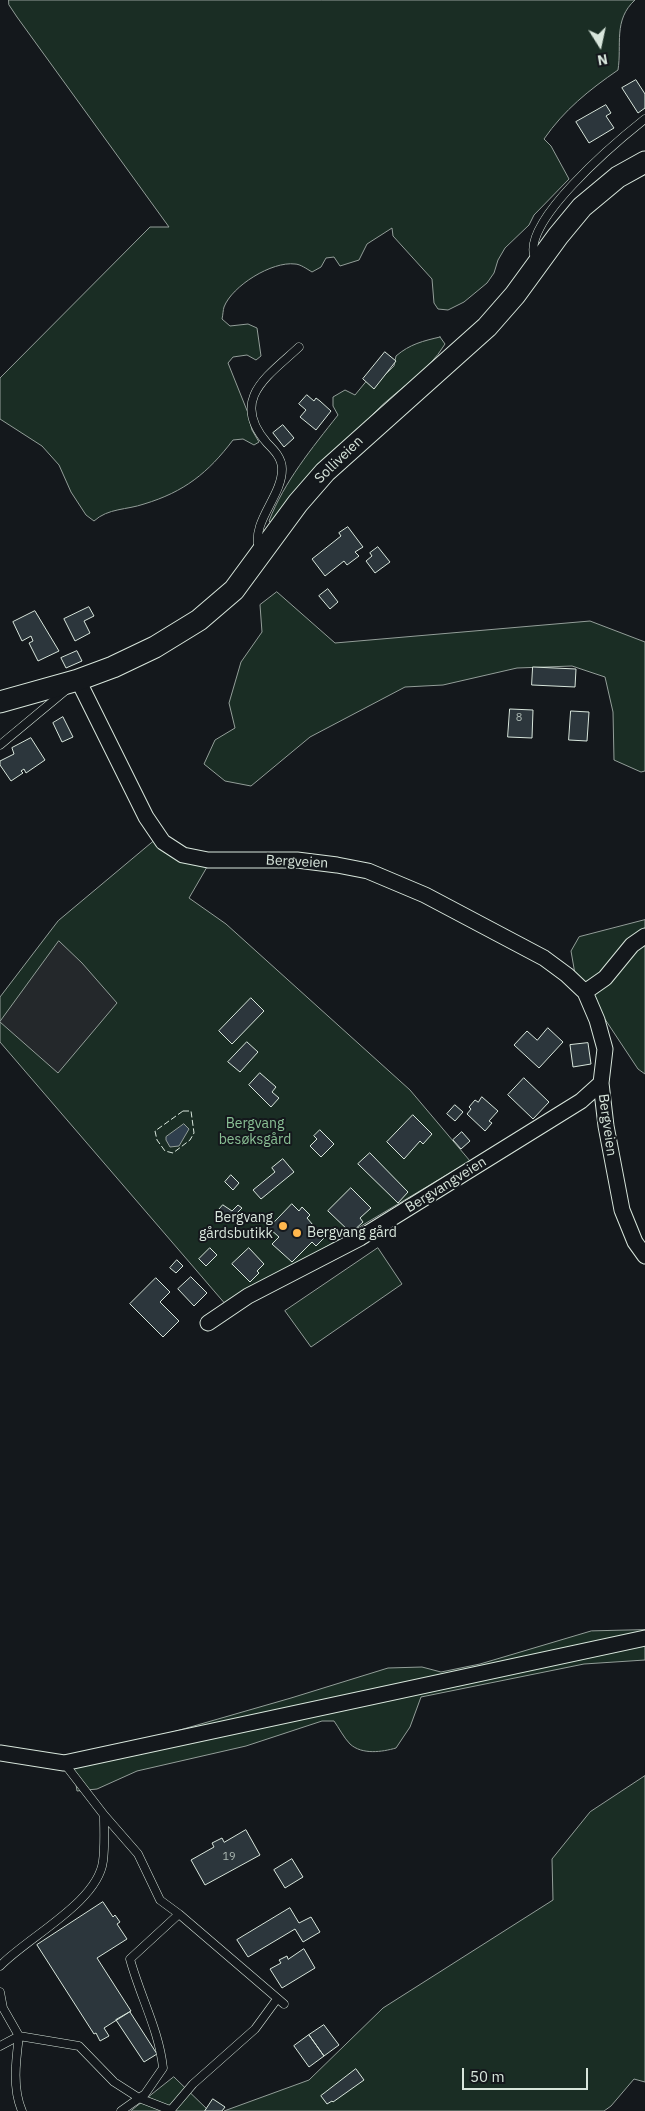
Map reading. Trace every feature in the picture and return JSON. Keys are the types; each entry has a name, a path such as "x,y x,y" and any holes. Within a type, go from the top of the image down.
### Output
{"street":[{"name":"Solliveien","path":"0,702 78,680 155,647 199,620 234,590 298,503 325,472 487,327 515,295 582,208 618,177 645,162"},
{"name":"Bergveien","path":"78,680 146,817 163,842 183,855 208,860 298,860 368,871 425,895 544,958 567,975 585,992 597,1020 605,1049 601,1083 606,1126 622,1210 635,1242 645,1256"},
{"path":"585,992 605,978 632,945 645,936"},
{"name":"Bergvangveien","path":"208,1323 248,1296 360,1238 581,1101 601,1083"},
{"path":"0,1753 64,1762 645,1638"}],"lane":[{"path":"539,263 534,256 532,248 548,214 589,167 645,119"},
{"path":"260,554 257,543 258,532 280,478 282,468 274,449 254,423 250,406 253,395 262,382 300,347"},
{"path":"0,746 78,680"},
{"path":"64,1762 104,1815 138,1854 160,1900 284,2004"},
{"path":"0,1966 11,1954 51,1924 88,1892 98,1878 103,1862 104,1815"},
{"path":"121,2111 145,2094 163,2068 161,2047 137,1985 130,1959 179,1914"},
{"path":"0,1992 3,2008 19,2036 16,2057 16,2098 22,2111"},
{"path":"0,2046 19,2036 79,2046 114,2082 139,2098 170,2110 193,2084 255,2029 278,1998"}],"green space":[{"path":"9,0 635,0 628,8 621,24 618,70 578,101 544,139 551,146 569,179 534,215 529,225 505,248 498,260 494,273 487,283 464,302 448,310 438,309 434,303 432,279 393,236 392,228 367,244 359,260 340,266 334,257 326,258 321,267 312,272 299,265 286,264 275,266 254,276 228,299 224,307 222,319 230,326 248,324 257,328 261,356 256,360 247,355 233,357 228,363 248,413 252,430 259,442 254,445 243,439 233,440 204,472 171,494 138,506 105,514 94,521 86,515 71,492 59,465 42,446 0,419 0,378 150,227 169,227 17,17 9,5"},
{"path":"440,337 445,344 430,364 374,413 312,485 271,523 269,521 282,493 338,415 333,406 333,397 345,390 355,395 373,373 385,375 394,366 396,356 401,352 417,344"},
{"path":"277,592 335,643 590,621 645,642 645,771 641,772 614,760 613,712 605,677 572,666 517,668 443,685 405,687 310,737 251,786 225,781 204,764 215,740 235,728 229,703 241,662 262,632 260,605"},
{"name":"Bergvang besøksgård","path":"154,841 207,867 189,898 226,924 410,1090 470,1161 227,1306 0,1042 0,997 58,921"},
{"path":"645,920 645,1074 638,1069 575,974 571,951 579,937"},
{"path":"378,1248 402,1284 311,1347 285,1311"},
{"path":"645,1630 645,1660 584,1664 421,1697 410,1727 396,1748 385,1751 360,1750 350,1744 334,1721 322,1721 246,1746 137,1771 97,1789 77,1791 73,1765 159,1736 388,1668 422,1667 441,1672 480,1664 591,1631"},
{"path":"645,1776 645,2082 634,2079 611,2106 604,2111 224,2111 309,2080 383,2008 553,1900 552,1859 590,1812"},
{"path":"174,2077 209,2111 131,2111"}],"shaded area":[{"path":"59,941 82,963 117,1003 58,1073 0,1022"}],"water":[{"path":"184,1124 189,1129 179,1146 170,1147 166,1137"}],"building":[{"path":"636,80 645,94 645,108 638,113 622,88"},
{"path":"606,105 611,113 606,116 614,128 589,143 576,122"},
{"path":"385,352 396,361 374,389 363,379"},
{"path":"307,395 314,401 316,398 331,411 316,430 300,417 306,410 299,404"},
{"path":"283,425 294,438 284,447 273,433"},
{"path":"348,527 363,547 355,552 359,556 347,565 344,561 325,576 312,559 341,536 339,533"},
{"path":"378,547 390,562 375,573 366,561 372,556 370,553"},
{"path":"328,589 338,602 330,609 319,596"},
{"path":"89,607 94,616 84,621 90,633 75,641 64,619"},
{"path":"35,611 59,651 38,661 29,643 33,641 31,636 22,641 13,622"},
{"path":"77,651 82,661 66,668 61,658"},
{"path":"533,667 576,669 575,687 532,685"},
{"path":"510,709 533,710 532,738 508,737"},
{"path":"571,711 589,712 587,741 569,740"},
{"path":"63,717 73,737 62,742 53,723"},
{"path":"31,738 45,760 26,773 24,769 21,771 23,773 11,781 0,765 0,761 14,754 12,748"},
{"path":"251,998 264,1011 232,1044 219,1031"},
{"path":"548,1028 563,1042 539,1068 514,1045 527,1031 537,1040"},
{"path":"247,1042 258,1052 240,1072 228,1062"},
{"path":"588,1043 591,1064 573,1067 570,1045"},
{"path":"260,1073 276,1087 272,1092 279,1098 271,1107 249,1085"},
{"path":"524,1078 549,1102 533,1119 508,1095"},
{"path":"482,1097 498,1111 489,1121 492,1123 485,1131 467,1114 471,1109 469,1107 475,1100 478,1102"},
{"path":"455,1105 463,1112 455,1121 447,1114"},
{"path":"413,1115 432,1134 423,1144 420,1141 404,1159 387,1142"},
{"path":"320,1130 334,1144 321,1157 310,1146 317,1139 314,1136"},
{"path":"462,1132 470,1141 461,1149 453,1140"},
{"path":"370,1153 408,1192 398,1203 358,1164"},
{"path":"283,1159 294,1172 261,1199 253,1190 275,1172 272,1168"},
{"path":"231,1175 239,1183 233,1190 225,1182"},
{"path":"351,1188 371,1208 360,1218 363,1222 351,1233 328,1211"},
{"name":"Bergvang gård","path":"292,1204 299,1211 302,1207 310,1215 307,1218 324,1238 316,1246 312,1242 292,1262 272,1244 279,1237 269,1228"},
{"path":"223,1205 232,1211 238,1205 242,1208 232,1218 227,1213 226,1220 220,1223 216,1220 215,1214"},
{"path":"210,1248 217,1255 206,1266 199,1259"},
{"path":"249,1248 264,1264 257,1271 259,1273 250,1282 232,1264"},
{"path":"177,1260 183,1266 176,1273 170,1268"},
{"path":"191,1277 207,1293 194,1306 178,1289"},
{"path":"156,1278 170,1292 160,1302 179,1321 163,1337 130,1304"},
{"path":"246,1830 260,1855 205,1885 191,1860 214,1847 212,1843 222,1838 224,1842"},
{"path":"292,1859 303,1877 285,1888 274,1870"},
{"path":"103,1902 113,1917 115,1915 120,1922 117,1924 127,1939 97,1958 131,2011 104,2028 109,2036 100,2041 37,1945"},
{"path":"290,1908 299,1923 311,1917 320,1932 303,1942 295,1929 248,1957 237,1940"},
{"path":"304,1949 315,1968 282,1988 270,1969 281,1963 279,1960 287,1956 288,1959"},
{"path":"130,2012 157,2054 144,2062 116,2020"},
{"path":"324,2025 339,2045 324,2056 309,2035"},
{"path":"309,2035 324,2056 309,2067 294,2046"},
{"path":"356,2069 364,2080 333,2102 327,2104 321,2096"},
{"path":"213,2099 225,2107 222,2111 205,2111"}],"fence":[{"path":"183,1111 191,1111 194,1133 190,1140 173,1153 165,1151 157,1140 155,1131 183,1111"}],"place":[{"name":"Bergvang gårdsbutikk","path":"283,1226"},
{"name":"Bergvang gård","path":"297,1233"}]}
